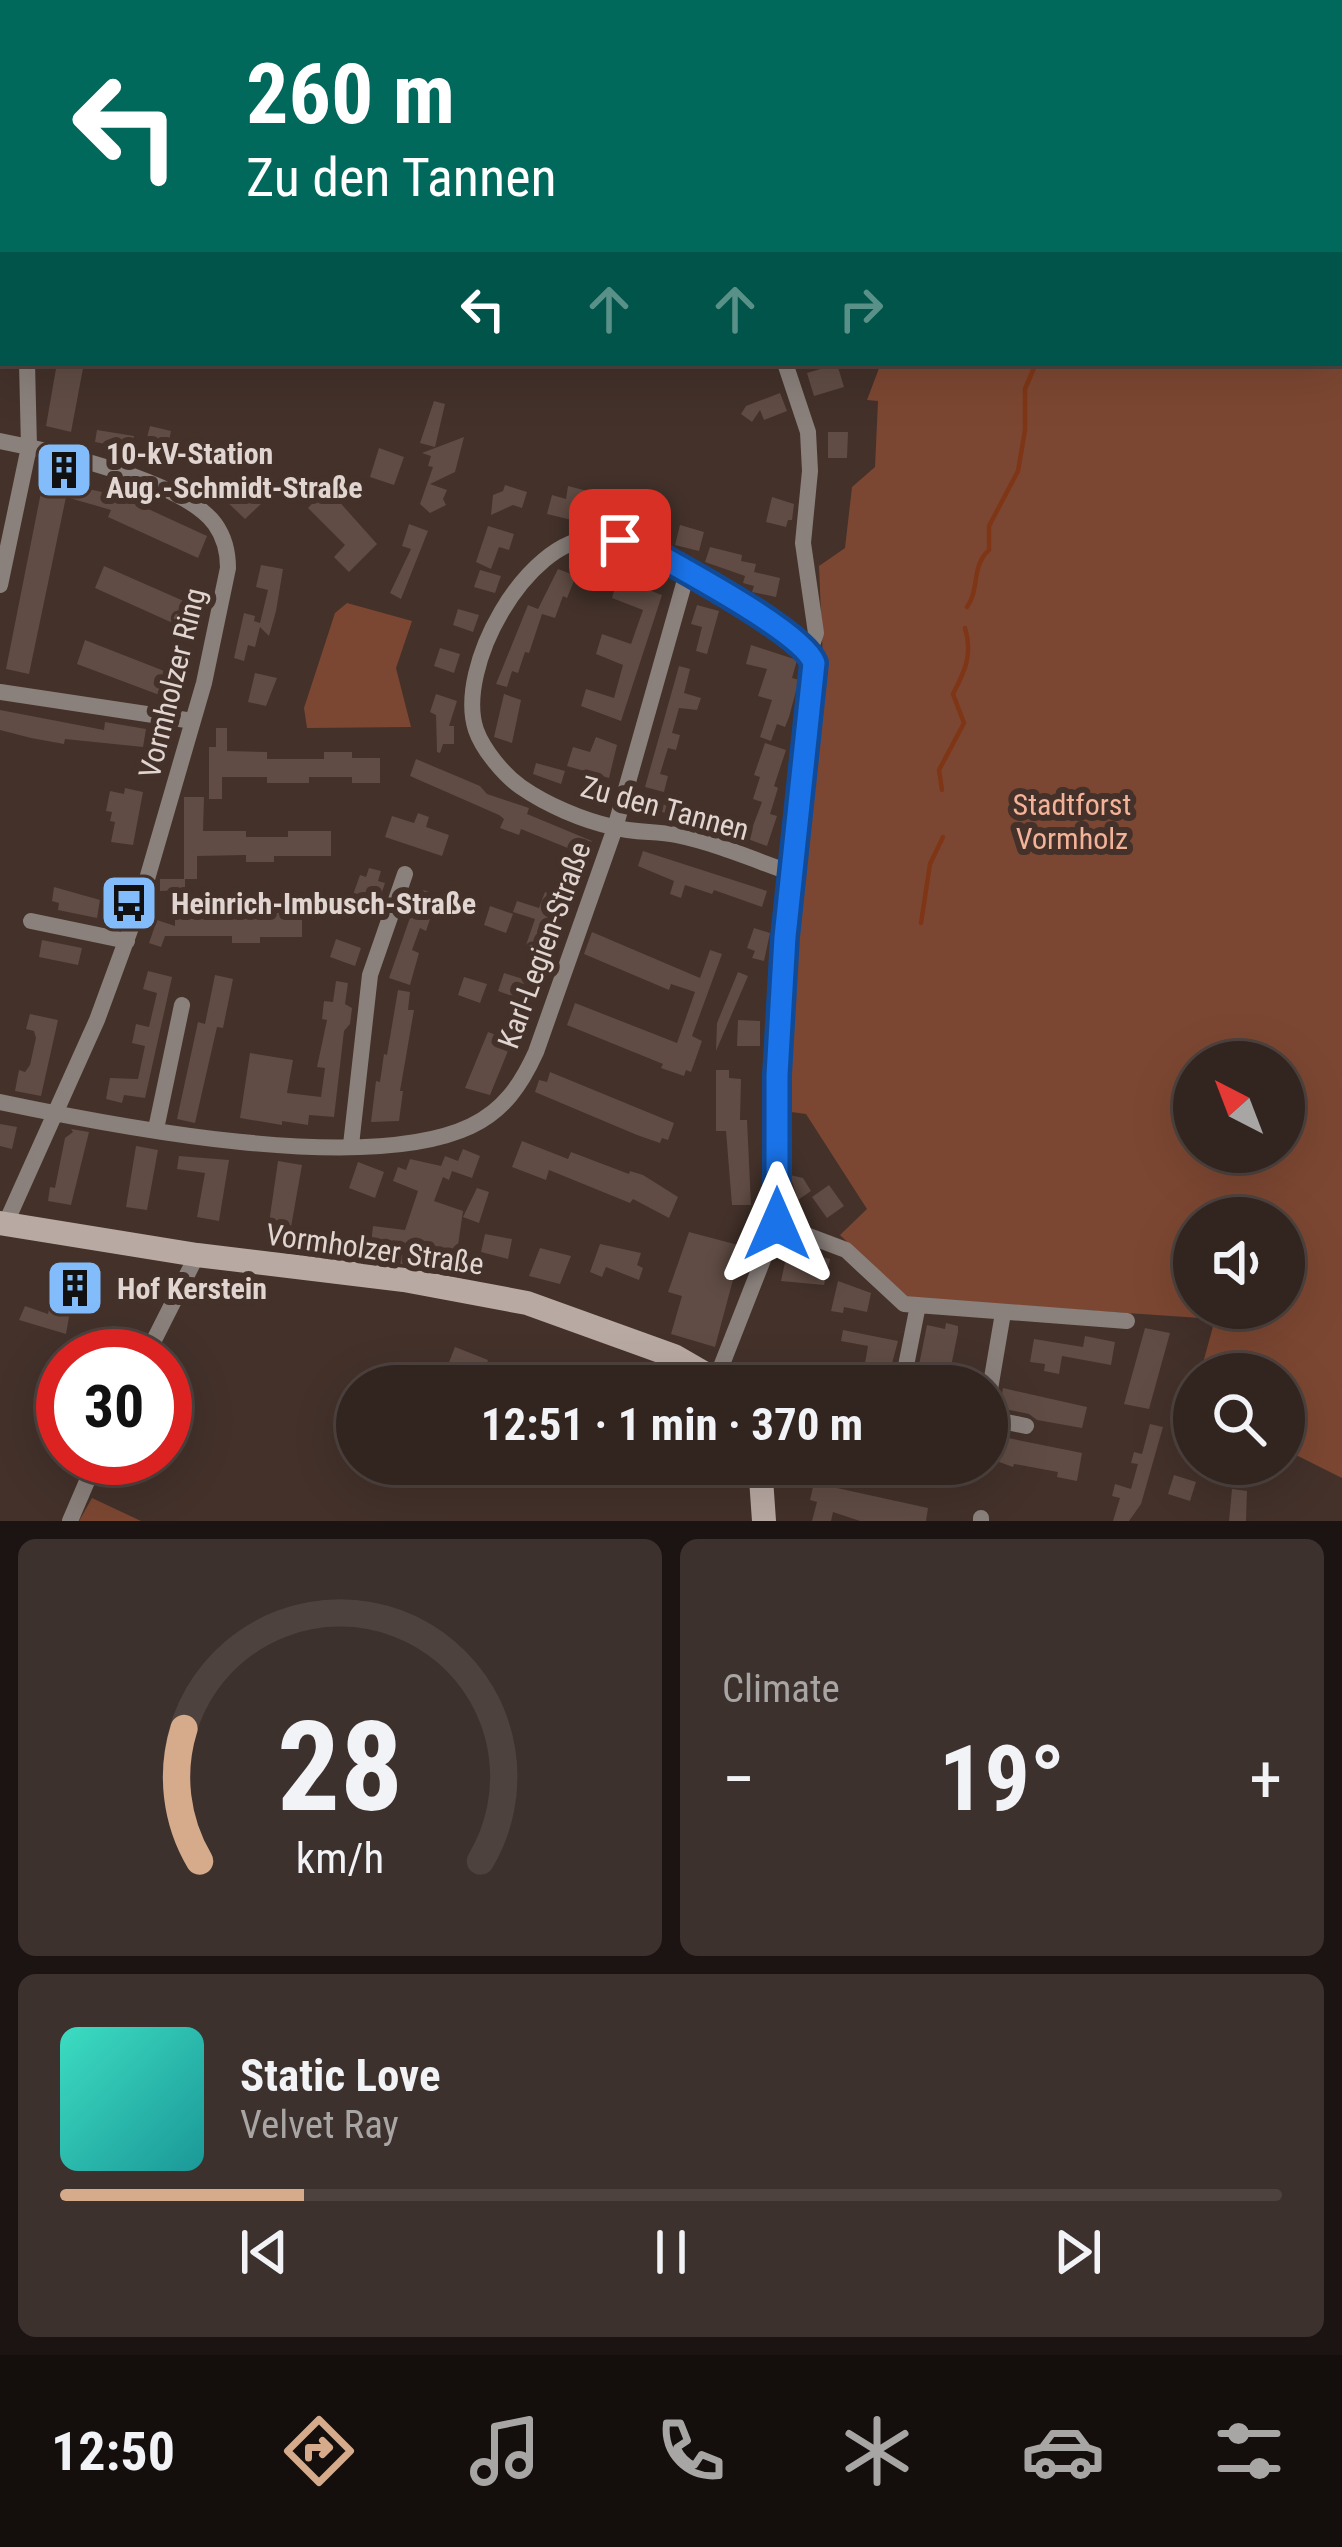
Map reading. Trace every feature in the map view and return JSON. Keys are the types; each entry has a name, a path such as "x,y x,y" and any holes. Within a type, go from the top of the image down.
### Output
{"main road":[{"name":"Vormholzer Straße","path":"3,1224 197,1255 404,1280 527,1303 599,1325 685,1365"},
{"path":"761,1485 764,1521"}],"street":[{"path":"0,585 29,447 27,366"},
{"path":"727,1365 777,1224 777,1075 789,872 811,700 814,663 810,651 816,634 803,526 810,450 803,411 786,366"},
{"name":"Vormholzer Ring","path":"0,441 103,466 163,490 194,506 217,526 228,551 193,721 127,941 56,1114 3,1224"},
{"name":"Zu den Tannen","path":"789,872 691,838 615,828 548,802 517,784 493,759 476,729 474,683 482,654 525,576 548,555 591,538 644,547 810,651"},
{"name":"Karl-Legien-Straße","path":"0,1102 257,1143 412,1144 485,1117 511,1096 536,1052 615,828 687,573"},
{"path":"0,692 193,721"},
{"path":"351,1145 370,975 405,874"},
{"path":"31,921 127,941"},
{"path":"156,1129 182,1005"},
{"path":"777,1224 846,1250 896,1300 1127,1321"},
{"path":"160,1329 197,1255"},
{"path":"906,1365 918,1305"},
{"path":"994,1365 1003,1313"},
{"path":"1008,1422 1026,1426"},
{"path":"70,1521 86,1485"}],"green space":[{"name":"Stadtforst Vormholz","path":"880,366 1342,366 1342,1478 1305,1460 1305,1353 1206,1353 1212,1329 1305,1329 1305,1197 1173,1197 1173,1316 905,1298 840,1235 867,1209 806,1114 784,1111 790,933 823,661 819,566 845,548 852,487 875,467 878,401 867,400"},
{"path":"347,603 412,621 396,668 411,727 307,728 304,708 335,613"},
{"path":"92,1498 141,1521 79,1521"}],"building":[{"path":"56,366 83,366 71,432 46,426"},
{"path":"838,366 844,387 814,396 807,373"},
{"path":"780,393 787,411 764,420 760,410 752,422 741,414 746,406"},
{"path":"434,401 445,404 435,447 420,443"},
{"path":"150,426 171,431 167,450 145,445"},
{"path":"97,430 134,436 132,449 95,442"},
{"path":"828,432 848,432 847,458 828,458"},
{"path":"464,437 455,472 430,484 447,490 446,505 430,513 420,504 433,467 428,466 431,456 422,453"},
{"path":"379,448 404,457 394,485 370,477"},
{"path":"45,472 68,476 66,484 120,496 207,536 198,558 108,517 111,510 66,497 29,674 6,669"},
{"path":"242,482 262,503 245,519 224,499"},
{"path":"505,485 527,492 522,508 513,505 491,515 493,495"},
{"path":"568,486 664,511 659,530 599,515 582,516 580,522 547,514 552,495 566,499"},
{"path":"327,488 377,544 349,572 334,557 345,545 308,508"},
{"path":"772,497 794,504 786,527 766,522"},
{"path":"409,524 428,531 401,599 390,593 411,549 402,546"},
{"path":"680,525 704,532 699,551 675,545"},
{"path":"488,526 514,534 509,550 499,547 491,569 476,562"},
{"path":"710,547 742,555 741,561 756,564 754,572 780,578 776,597 752,592 754,586 743,583 745,576 705,562"},
{"path":"598,557 623,564 625,557 640,562 633,584 662,595 621,721 581,706 586,689 614,698 623,665 596,654 602,634 631,644 643,610 612,598 618,577 594,570"},
{"path":"261,565 283,569 276,611 269,636 260,627 255,647 248,645 244,661 234,658 244,613 260,623 268,590 256,587"},
{"path":"104,566 195,606 186,629 95,588"},
{"path":"558,569 576,576 567,598 563,596 555,618 542,614 529,653 525,652 518,673 512,671 507,687 496,684 528,605 538,609"},
{"path":"480,570 501,576 495,593 474,587"},
{"path":"697,605 719,611 707,654 696,651 702,627 691,624"},
{"path":"458,609 479,615 473,632 453,625"},
{"path":"85,640 177,676 170,699 77,664"},
{"path":"751,645 797,660 792,678 799,680 789,717 785,727 777,724 771,741 760,737 772,700 758,696 767,669 746,664"},
{"path":"440,648 460,654 454,673 434,666"},
{"path":"679,666 690,669 684,693 701,698 697,710 679,708 672,733 680,735 676,750 668,748 660,774 668,776 664,792 645,787"},
{"path":"255,673 277,678 266,706 248,702"},
{"path":"436,694 457,701 449,726 454,726 454,744 443,744 440,753 436,715 430,712"},
{"path":"504,694 521,700 512,743 494,737"},
{"path":"0,710 104,730 105,722 146,729 143,747 65,739 64,744 0,730"},
{"path":"216,728 227,728 227,751 267,752 267,759 324,759 324,752 380,758 380,783 352,783 352,777 267,783 267,777 222,777 222,799 209,799 209,747 216,747"},
{"path":"596,737 617,745 609,778 567,766 573,747 590,752"},
{"path":"765,743 786,750 774,786 778,788 770,814 777,816 767,846 748,839 762,802 753,799 760,777 754,775"},
{"path":"416,759 592,841 588,852 521,829 519,835 500,828 504,819 499,815 410,776"},
{"path":"536,763 565,771 561,784 533,774"},
{"path":"125,788 143,792 133,845 111,842 115,822 110,821 112,812 106,811 110,791 124,794"},
{"path":"184,797 204,797 203,831 288,837 288,831 331,831 331,856 274,856 274,862 246,862 246,855 197,856 197,879 185,879 185,890 160,891 160,879 184,879"},
{"path":"664,797 717,811 711,827 662,812"},
{"path":"418,813 429,817 426,827 449,835 442,856 385,837 392,816 414,823"},
{"path":"643,851 767,891 762,907 685,885 681,898 670,894 674,881 638,866"},
{"path":"369,868 381,871 378,881 385,883 375,912 368,909 365,918 353,914 356,905 350,903 360,875 366,877"},
{"path":"54,887 100,900 97,918 58,910 59,903 52,901"},
{"path":"420,889 438,895 426,931 420,928 412,950 419,953 410,985 389,978"},
{"path":"545,892 557,896 553,909 565,913 555,941 543,937 538,949 526,945 535,919 513,912 517,901 539,908"},
{"path":"490,906 513,914 506,933 484,925"},
{"path":"175,912 260,918 260,912 302,912 302,937 232,943 232,936 165,936 161,947 149,943 157,920 175,926"},
{"path":"754,928 770,933 764,961 752,958 755,951 747,948"},
{"path":"592,932 700,978 710,950 722,954 692,1036 702,1041 691,1072 686,1070 684,1076 661,1068 663,1064 567,1025 575,1003 677,1043 695,992 671,984 669,990 584,954"},
{"path":"336,939 361,948 355,966 330,957"},
{"path":"42,940 82,948 78,965 39,957"},
{"path":"148,971 172,977 145,1098 124,1095 122,1103 106,1099 110,1078 138,1079 145,1046 132,1043 136,1024 149,1027 157,993 143,989"},
{"path":"738,972 748,976 716,1051 717,1023"},
{"path":"504,973 526,980 520,999 498,991"},
{"path":"215,975 233,979 195,1123 177,1119 198,1022 205,1024"},
{"path":"464,977 487,984 480,1003 458,995"},
{"path":"336,981 348,983 345,1004 352,1008 344,1031 334,1117 309,1115 308,1125 240,1118 250,1053 293,1060 287,1093 321,1097 325,1068 317,1067 327,1020 322,1019 324,1001 333,1002"},
{"path":"398,990 410,992 408,1010 414,1010 399,1121 371,1122 376,1081 380,1082 387,1055"},
{"path":"30,1014 58,1020 41,1096 15,1091 19,1070 25,1072 30,1065 36,1038 34,1031 26,1029"},
{"path":"738,1020 760,1021 760,1046 737,1046"},
{"path":"488,1032 512,1041 490,1095 465,1088"},
{"path":"716,1070 729,1070 729,1078 741,1079 740,1120 747,1120 751,1205 732,1205 726,1131 716,1131"},
{"path":"550,1072 674,1123 668,1140 662,1138 660,1143 637,1135 535,1092 539,1080 547,1082"},
{"path":"0,1124 17,1127 12,1149 0,1146"},
{"path":"71,1129 89,1132 71,1205 48,1201"},
{"path":"522,1141 568,1159 571,1152 643,1175 678,1197 669,1218 633,1199 630,1203 549,1170 546,1180 512,1167"},
{"path":"136,1146 158,1150 147,1210 126,1207"},
{"path":"463,1149 480,1156 472,1178 452,1171 449,1180 443,1177 434,1201 463,1211 454,1272 375,1260 373,1226 405,1230 418,1191 393,1181 398,1167 406,1170 410,1159 441,1166 445,1156 458,1161"},
{"path":"179,1156 229,1160 219,1221 197,1217 205,1173 177,1169"},
{"path":"278,1161 302,1165 291,1227 269,1223"},
{"path":"358,1162 384,1172 375,1198 349,1188"},
{"path":"790,1175 803,1178 811,1191 798,1200"},
{"path":"829,1185 844,1206 827,1218 812,1197"},
{"path":"477,1188 489,1192 479,1223 463,1217"},
{"path":"689,1232 742,1246 715,1347 671,1334 682,1296 668,1292"},
{"path":"485,1234 512,1239 508,1259 481,1252"},
{"path":"600,1244 641,1253 639,1280 606,1267 602,1277 590,1272"},
{"path":"540,1248 571,1256 560,1284 529,1276"},
{"path":"788,1249 830,1259 824,1285 781,1281"},
{"path":"56,1277 96,1283 92,1308 71,1305 67,1329 19,1320 25,1306 48,1314"},
{"path":"838,1281 871,1293 867,1312 844,1307 843,1313 831,1311"},
{"path":"946,1323 958,1326 951,1365 919,1365 927,1325 945,1329"},
{"path":"1145,1328 1170,1333 1149,1409 1124,1404"},
{"path":"843,1330 898,1341 892,1365 865,1365 868,1346 841,1341"},
{"path":"1085,1336 1115,1342 1111,1365 1062,1356 1059,1374 1044,1371 1045,1364 1030,1362 1034,1339 1083,1347"},
{"path":"455,1347 488,1360 486,1365 448,1365"},
{"path":"1008,1389 1087,1407 1082,1428 1037,1420 1008,1410"},
{"path":"1150,1424 1163,1427 1141,1504 1129,1521 1113,1521 1120,1498 1112,1496 1115,1484 1131,1489 1138,1464 1131,1463 1134,1452 1142,1454"},
{"path":"1008,1438 1082,1453 1077,1481 1057,1477 1058,1472 1008,1465"},
{"path":"1173,1478 1173,1485 1195,1485 1190,1501 1168,1494"},
{"path":"814,1485 823,1485 928,1508 926,1521 860,1521 833,1512 831,1521 812,1521 817,1502 810,1500"},
{"path":"1232,1489 1247,1491 1246,1521 1229,1521"}],"waterway":[{"path":"967,607 980,563 989,550 989,526 1018,471 1025,389 1035,366"},
{"path":"942,790 939,770 964,723 953,694 966,662 965,628"},
{"path":"921,923 930,864 943,837"}],"place":[{"name":"10-kV-Station Aug.-Schmidt-Straße","path":"64,470"},
{"name":"Heinrich-Imbusch-Straße","path":"129,903"},
{"name":"Hof Kerstein","path":"75,1288"}],"route":[{"path":"620,540 644,547 782,630 810,651 814,663 790,855 777,1075 777,1224"}]}
